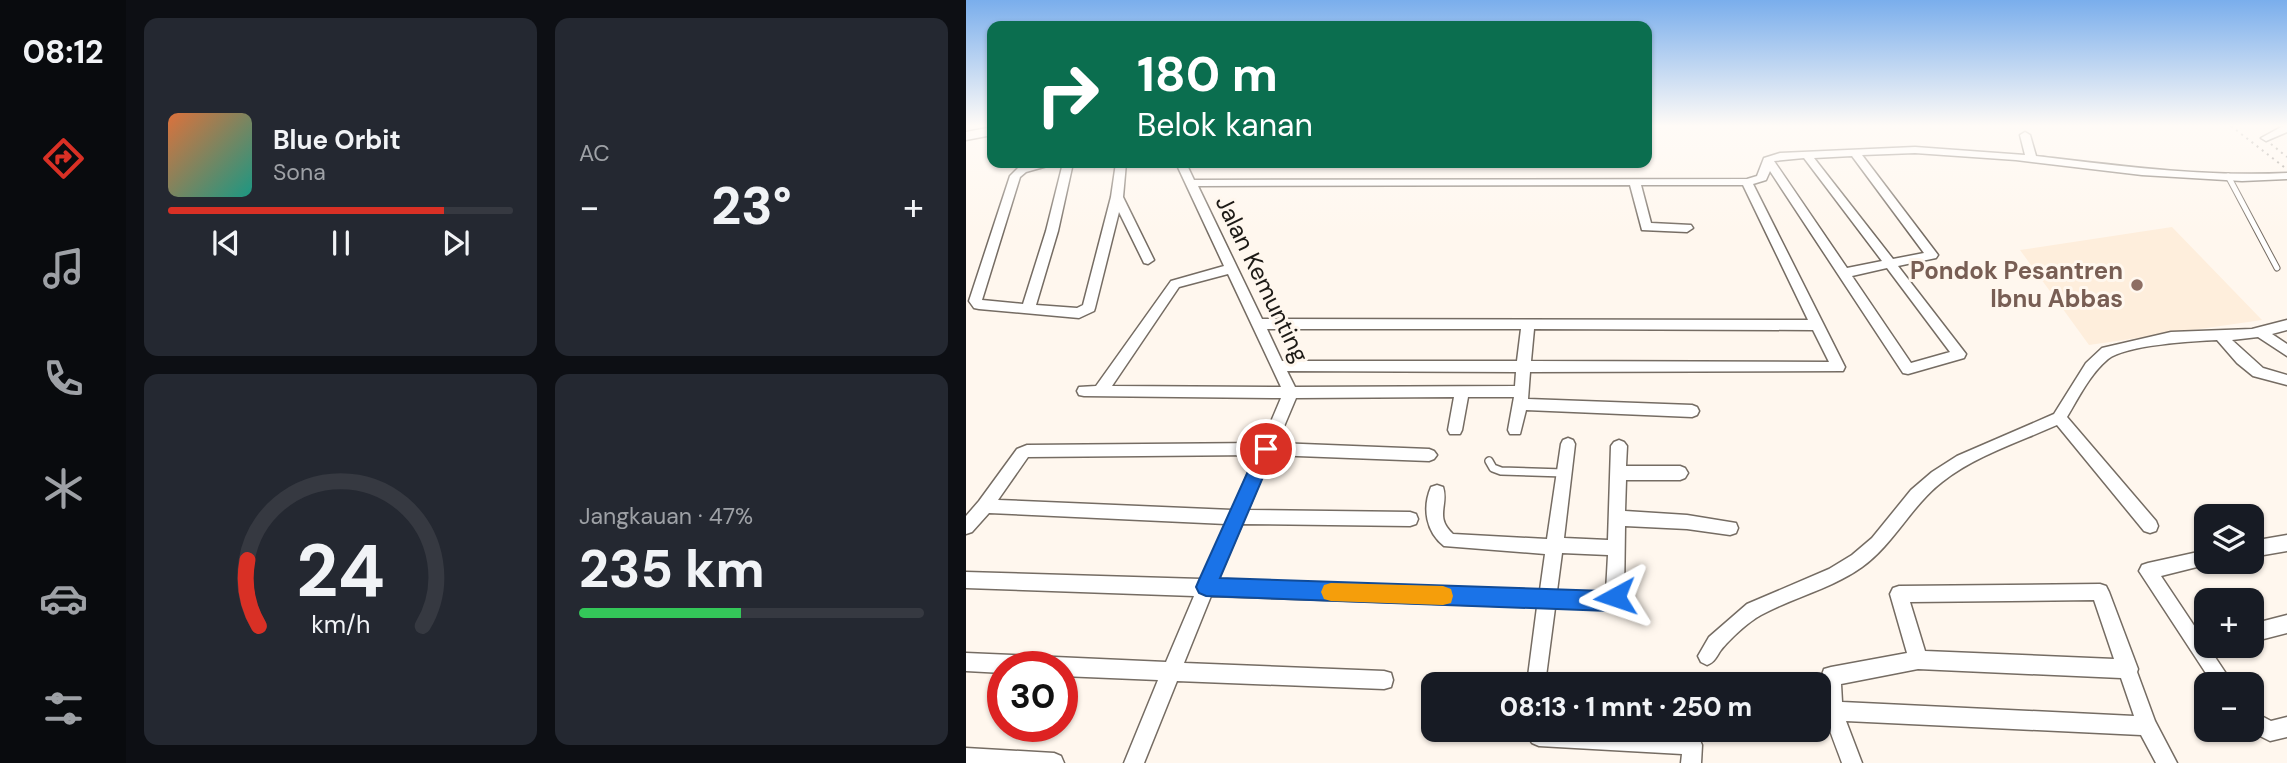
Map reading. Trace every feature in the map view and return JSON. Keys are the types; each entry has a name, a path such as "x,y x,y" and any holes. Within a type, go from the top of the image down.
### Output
{"street":[{"name":"Jalan Kemunting","path":"1193,183 1747,183 1763,176 1767,162"},
{"path":"1769,162 1908,369 1959,354 1812,162"},
{"path":"1844,273 1932,255 1861,162"},
{"path":"2046,162 2130,171 2257,178 2287,176"},
{"path":"1031,168 1022,170 1015,176 975,301 979,305 1079,313 1089,308 1118,197 1121,168"},
{"path":"1028,309 1052,231 1067,168"},
{"name":"Jalan Kemunting","path":"1184,168 1292,393"},
{"path":"1635,183 1646,227 1687,228"},
{"path":"1280,366 1838,367 1747,183"},
{"path":"1118,197 1148,260"},
{"path":"1101,390 1175,284 1233,268"},
{"path":"1259,324 1817,325"},
{"path":"1516,430 1528,325"},
{"path":"1707,656 1715,643 1753,610 1835,575 1858,560 1878,543 1917,495 1937,477 1962,461 2059,418 2091,367 2107,352 2171,337 2260,332 2287,325"},
{"path":"2260,332 2287,351"},
{"path":"2220,335 2258,372 2287,380"},
{"path":"1084,391 1462,392 1692,411"},
{"path":"1455,430 1462,392"},
{"path":"1134,763 1206,587 1292,393"},
{"path":"2059,418 2150,526"},
{"path":"1538,672 1568,444"},
{"path":"966,580 1410,596 1613,600 1619,446"},
{"path":"966,527 985,506 1023,452 1027,451 1266,449 1429,455"},
{"path":"1618,473 1680,473"},
{"path":"1437,492 1434,520 1442,536 1450,541 1616,548"},
{"path":"985,506 1238,517 1410,519"},
{"path":"1616,518 1687,522 1730,528"},
{"path":"2264,548 2287,543"},
{"path":"2194,561 2148,571 2194,635"},
{"path":"1918,660 1899,594 2100,592 2129,668 2147,726 2167,763"},
{"path":"2264,630 2287,624"},
{"path":"1852,763 1833,711 1831,676 1918,660 2129,668"},
{"path":"966,662 987,663"},
{"path":"1078,668 1384,680"},
{"path":"1833,711 2147,726"},
{"path":"2264,728 2270,731 2287,727"},
{"path":"1590,742 1692,754"},
{"path":"966,758 1054,763"}],"lane":[{"path":"2228,176 2277,268"},
{"path":"1489,461 1493,468 1501,471 1564,473"}],"shaded area":[{"name":"Pondok Pesantren Ibnu Abbas","path":"2172,227 2262,320 2089,345 2020,250"}],"slow traffic":[{"path":"1331,592 1443,596"}],"place":[{"name":"Pondok Pesantren Ibnu Abbas","path":"2137,285"}],"route":[{"path":"1266,449 1206,587 1609,601 1615,597"}]}
